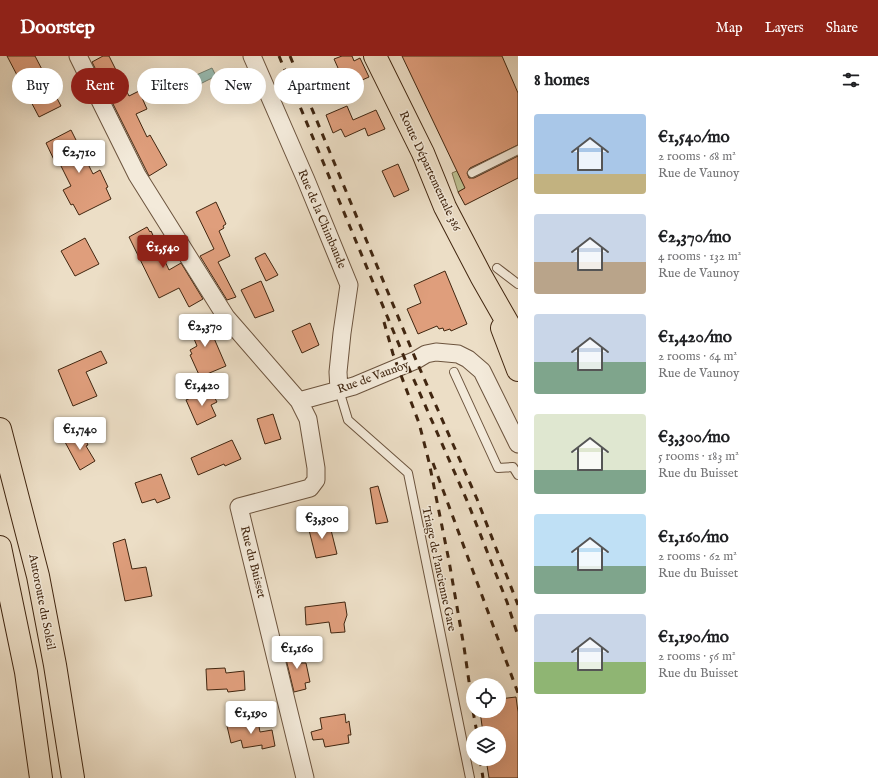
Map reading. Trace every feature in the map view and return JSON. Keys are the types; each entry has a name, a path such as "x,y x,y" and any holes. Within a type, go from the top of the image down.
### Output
{"main road":[{"name":"Route Départementale 386","path":"375,56 423,153 445,207 492,276 518,341"},
{"name":"Route Départementale 386","path":"492,276 518,370"},
{"name":"Autoroute du Soleil","path":"0,429 38,576 55,665 73,778"},
{"path":"0,547 26,672 41,778"}],"street":[{"path":"78,56 137,175 226,317 299,401"},
{"name":"Rue de la Chimbaude","path":"252,56 349,284 339,364 339,390"},
{"name":"Rue de Vaunoy","path":"299,401 354,386 416,360 426,354 436,352 458,354 468,359 482,371 518,444"},
{"name":"Rue du Buisset","path":"299,401 308,419 316,468 316,480 310,488 239,507 306,778"}],"lane":[{"path":"472,173 518,150"},
{"path":"492,276 518,284"},
{"path":"454,372 498,468 513,467 518,475"},
{"name":"Triage de l'ancienne Gare","path":"339,390 348,420 408,473 470,778"}],"green space":[{"path":"466,167 475,183 458,192 452,173"}],"water":[{"path":"210,69 210,79 202,83 202,72"}],"building":[{"path":"7,56 35,56 41,68 13,68"},
{"path":"103,56 109,56 115,68 95,68 92,62"},
{"path":"342,56 352,56 354,61 360,58 369,77 364,79 364,68 338,68 334,59"},
{"path":"402,56 502,56 518,93 518,145 470,168 467,173 469,178 474,178 518,156 518,178 465,205 458,192 465,188"},
{"path":"137,92 137,104 145,104 147,109 136,114 147,137 150,135 167,165 149,176 113,104 129,104 129,96"},
{"path":"32,104 60,104 61,106 39,117"},
{"path":"347,106 353,120 376,110 385,129 368,136 365,128 345,137 341,129 333,133 326,115"},
{"path":"71,130 93,174 100,170 108,187 106,188 111,199 79,215 73,204 71,205 63,190 71,186 59,162 56,164 46,143"},
{"path":"398,164 409,190 394,197 382,171"},
{"path":"216,202 226,224 223,226 224,228 219,231 230,256 218,262 236,297 227,300 200,256 214,249 196,212"},
{"path":"147,227 150,232 151,231 169,270 181,263 203,299 189,307 179,288 159,298 129,237"},
{"path":"85,238 99,264 75,276 61,251"},
{"path":"265,253 278,275 266,281 255,258"},
{"path":"445,271 467,324 451,331 450,329 444,331 443,328 439,329 437,326 418,334 407,309 421,303 414,285"},
{"path":"261,281 274,311 255,318 241,290"},
{"path":"204,315 226,366 200,377 190,355 192,354 190,350 197,346 187,322"},
{"path":"310,323 319,345 302,353 292,331"},
{"path":"101,351 107,363 86,372 97,396 73,406 58,370"},
{"path":"210,389 217,402 211,405 216,416 197,425 186,400"},
{"path":"273,414 281,439 265,444 257,419"},
{"path":"82,433 88,445 86,446 95,461 80,470 65,442"},
{"path":"232,440 241,459 225,466 224,464 198,475 191,458"},
{"path":"161,474 170,498 157,503 155,499 142,503 135,483"},
{"path":"378,486 388,522 376,524 370,488"},
{"path":"329,522 337,554 316,558 308,526"},
{"path":"125,539 132,569 146,567 152,596 125,601 113,543"},
{"path":"345,602 347,615 344,624 345,632 331,633 329,622 306,625 305,607"},
{"path":"298,649 301,663 306,663 310,682 305,683 306,689 294,692 284,651"},
{"path":"225,668 226,673 244,671 245,690 228,692 227,689 207,690 206,669"},
{"path":"516,697 518,712 518,778 489,778 487,766 506,766 506,726 482,726 481,718 506,718 506,698"},
{"path":"345,714 346,723 349,721 351,735 348,735 349,743 325,747 323,739 313,740 311,732 322,729 320,718"},
{"path":"258,721 260,732 272,730 275,746 262,749 262,745 243,748 241,740 231,743 227,726"}],"railway":[{"path":"279,56 407,364 468,503 507,602 518,636"},
{"path":"290,56 416,360 477,499 518,605"},
{"path":"384,322 393,354 419,423 429,462 449,561 468,678"},
{"path":"433,463 518,693"},
{"path":"474,718 476,726"},
{"path":"481,766 483,778"}]}
